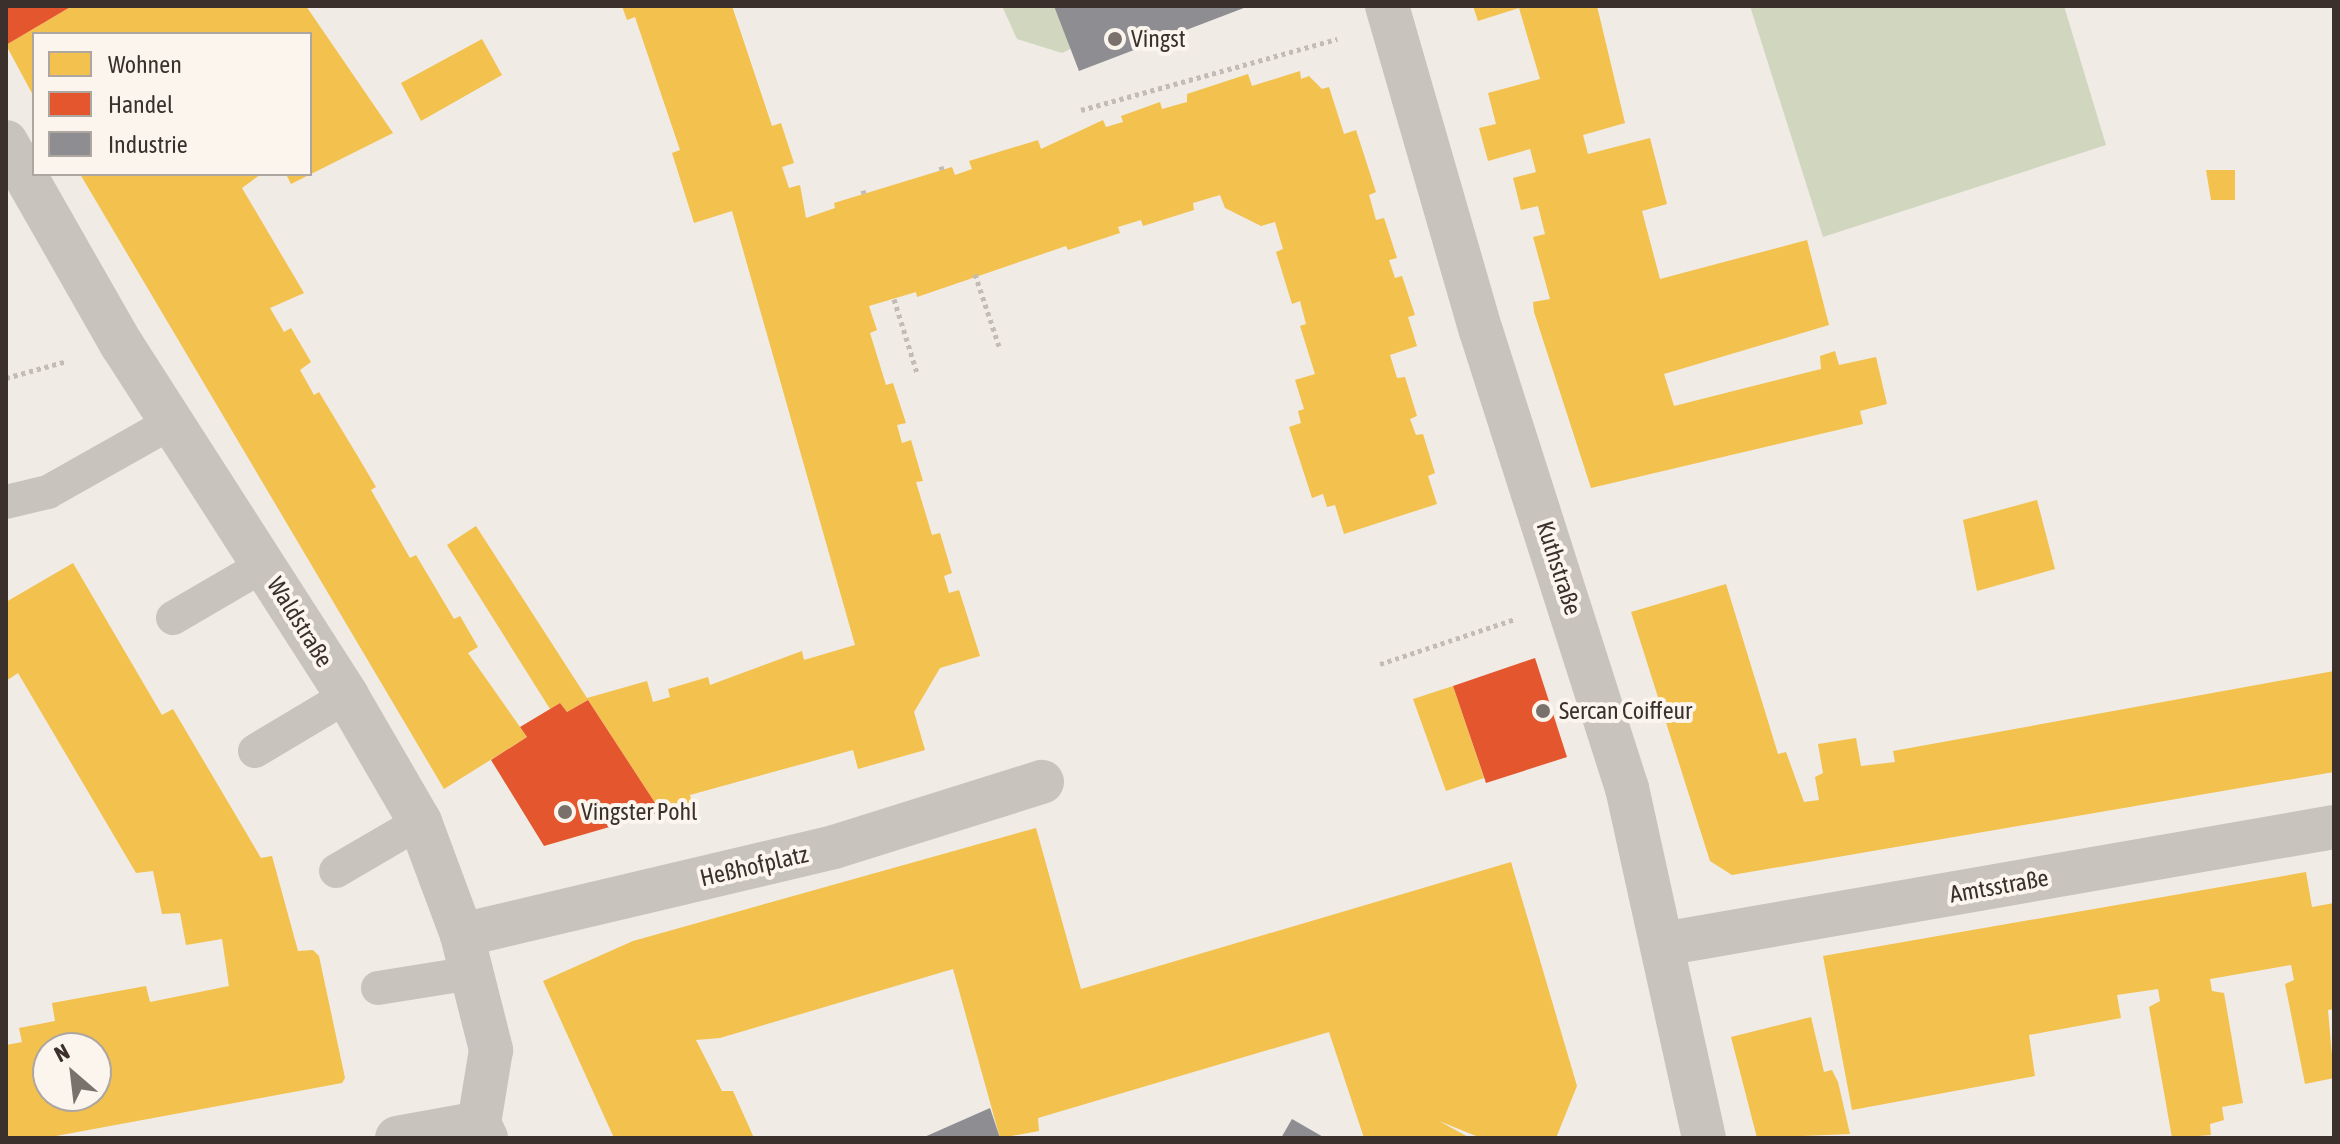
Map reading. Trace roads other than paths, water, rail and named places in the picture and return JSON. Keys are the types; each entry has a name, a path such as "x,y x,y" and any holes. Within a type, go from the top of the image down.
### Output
{"street":[{"name":"Kuthstraße","path":"1390,15 1481,331 1570,601 1627,788 1704,1138"},
{"name":"Waldstraße","path":"6,142 172,422 347,696 420,822 467,954 491,1050 482,1130"},
{"name":"Heßhofplatz","path":"467,954 834,847 1042,782"},
{"name":"Amtsstraße","path":"1663,944 2334,827"},
{"path":"397,1138 482,1130"}],"lane":[{"path":"6,502 48,492 172,422"},
{"path":"173,618 264,565"},
{"path":"255,751 347,696"},
{"path":"336,871 420,822"},
{"path":"378,988 467,954"}],"place":[{"name":"Vingst","path":"1115,39"},
{"name":"Sercan Coiffeur","path":"1543,711"},
{"name":"Vingster Pohl","path":"565,812"}]}
